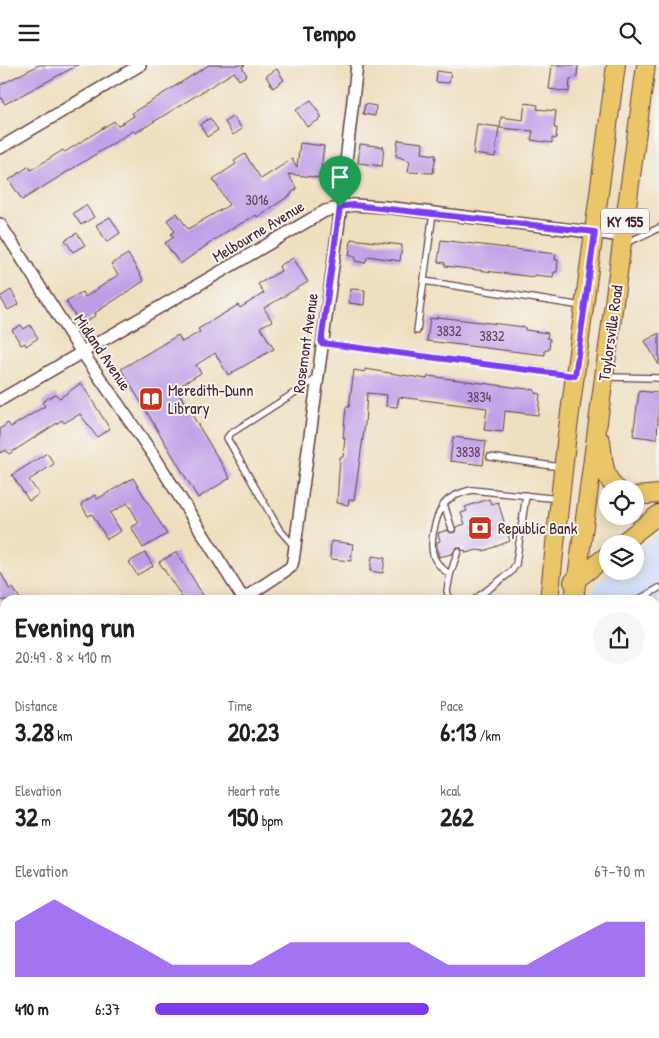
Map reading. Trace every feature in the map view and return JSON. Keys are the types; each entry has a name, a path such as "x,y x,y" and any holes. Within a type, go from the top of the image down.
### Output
{"main road":[{"name":"Taylorsville Road","path":"549,595 616,65"},
{"name":"Taylorsville Road","path":"575,595 646,65"},
{"path":"598,419 605,471 609,480"},
{"path":"644,495 659,494"},
{"path":"632,535 659,513"},
{"path":"555,595 599,562"}],"street":[{"path":"0,147 140,65"},
{"name":"Rosemont Avenue","path":"249,595 292,567 357,65"},
{"name":"Melbourne Avenue","path":"0,400 315,215 340,207 361,206 433,213 595,232 622,240"},
{"name":"Midland Avenue","path":"0,224 83,352 154,456 241,595"}],"lane":[{"path":"417,331 433,213"},
{"path":"622,240 659,228"},
{"path":"424,281 585,306"},
{"path":"321,343 575,376"},
{"path":"604,377 659,379"},
{"path":"295,547 279,529 227,438 316,379"},
{"path":"490,457 564,467"},
{"path":"450,575 435,561 431,546 434,529 444,504 459,494 472,490 561,499"},
{"path":"481,595 511,572 516,564 526,495"},
{"path":"444,504 452,529"},
{"path":"448,595 447,591 450,575 458,551"},
{"path":"647,595 659,588"}],"shaded area":[{"path":"659,534 659,595 594,595 597,584 602,580 644,580 644,545"}],"building":[{"path":"39,65 78,65 5,104 0,96 0,85"},
{"path":"209,65 245,65 242,67 247,75 239,80 234,72 147,126 135,133 133,131 22,200 9,180 29,166 31,170 63,150 65,152 114,121 118,126 134,116 132,113"},
{"path":"552,65 578,65 577,77 570,79 569,92 549,89"},
{"path":"277,69 284,80 273,88 266,76"},
{"path":"437,71 451,73 449,83 436,82"},
{"path":"311,100 322,118 307,127 296,110"},
{"path":"525,103 538,105 537,109 556,111 554,128 557,128 556,139 552,138 552,143 531,140 533,131 500,128 501,117 523,120"},
{"path":"365,104 376,106 375,116 363,114"},
{"path":"233,116 242,129 233,135 225,122"},
{"path":"210,118 218,130 207,137 200,125"},
{"path":"477,124 499,127 495,157 473,154"},
{"path":"398,140 423,143 422,153 436,155 433,173 408,172 410,161 396,156"},
{"path":"300,143 324,146 320,178 288,174 297,189 292,194 257,217 256,215 226,232 180,264 165,243 174,237 171,234 175,231 167,220 177,213 188,229 229,205 213,179 236,164 234,161 245,154 261,179 292,159 297,167"},
{"path":"360,144 384,147 382,166 358,163"},
{"path":"86,205 94,217 81,225 73,213"},
{"path":"110,217 120,233 107,242 96,225"},
{"path":"77,233 85,245 73,252 65,240"},
{"path":"351,239 402,245 400,261 368,256 365,263 355,261 356,256 349,256"},
{"path":"441,240 556,254 555,260 558,260 557,272 554,272 553,277 534,275 534,277 445,266 445,263 438,262"},
{"path":"128,254 144,281 95,313 96,315 82,324 80,320 78,321 66,301 82,292 85,297 118,275 111,264"},
{"name":"Meredith-Dunn Library","path":"293,258 308,282 264,308 272,321 260,327 274,349 228,375 215,353 196,365 201,373 176,388 230,478 198,498 121,369 178,335 182,342 200,332 198,329 238,305 240,308 264,293 258,284 281,271 279,266"},
{"path":"351,289 365,290 364,305 349,303"},
{"path":"11,290 19,304 8,310 0,297"},
{"path":"437,317 525,327 525,330 548,333 547,338 550,339 549,350 545,350 545,355 427,341 430,318 436,319"},
{"path":"21,325 24,329 30,325 38,338 26,346 25,343 21,345 12,330"},
{"path":"659,333 659,365 645,341"},
{"path":"365,369 427,379 428,376 535,390 535,393 540,394 538,415 505,411 503,432 484,430 487,408 399,397 397,407 386,406 387,395 367,393 365,424 354,500 349,500 348,505 337,503 340,457 343,457 345,438 343,438 346,407 349,407 354,370 365,372"},
{"path":"81,383 110,429 97,437 80,414 64,423 62,420 9,454 6,450 0,453 0,429 8,423 11,427 45,406 42,402 55,394 60,398"},
{"path":"639,391 659,393 657,439 633,436"},
{"path":"453,437 486,441 483,465 450,461"},
{"path":"47,453 54,464 29,480 39,494 29,501 12,475"},
{"path":"133,478 167,534 143,548 131,527 139,523 128,503 110,513 121,531 107,539 92,514 88,516 81,504 95,495 97,499"},
{"name":"Republic Bank","path":"489,499 491,504 498,502 510,541 484,551 477,550 466,553 465,550 463,551 457,547 452,554 439,557 437,542 440,541 438,533 447,530 451,533 455,532 456,527 465,524 461,513 467,511 465,507"},
{"path":"331,541 353,544 351,561 330,559"},
{"path":"177,552 203,595 181,595 159,562"},
{"path":"145,553 153,566 137,575 129,562"},
{"path":"372,556 385,558 383,573 370,571"},
{"path":"0,571 10,590 13,588 18,595 0,595"}],"place":[{"name":"Meredith-Dunn Library","path":"151,399"},
{"name":"Republic Bank","path":"480,528"}],"route":[{"path":"353,205 385,207 595,232 575,376 321,343 340,207 353,205"}]}
